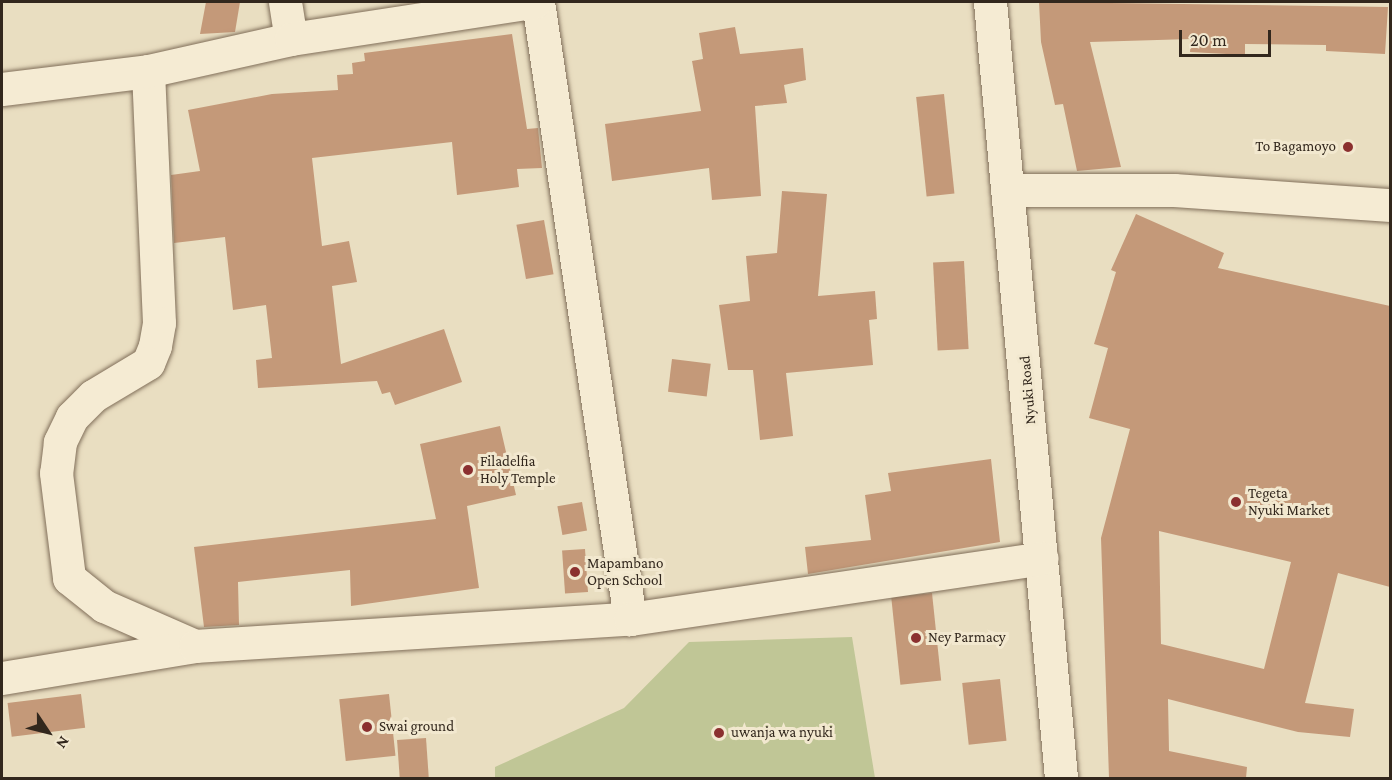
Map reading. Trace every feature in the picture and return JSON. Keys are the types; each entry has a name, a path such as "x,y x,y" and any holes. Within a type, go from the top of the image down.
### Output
{"street":[{"path":"285,2 291,39"},
{"path":"2,89 148,71 291,39 536,2 630,618"},
{"name":"Nyuki Road","path":"990,2 1010,190 1061,778"},
{"path":"148,71 159,323 155,346 148,363 93,396 72,417 60,441 56,472 69,578 104,606 195,646"},
{"path":"1010,190 1174,190 1390,205"},
{"path":"2,678 195,646 630,618 1042,558"}],"green space":[{"name":"uwanja wa nyuki","path":"852,637 875,778 495,778 495,767 624,708 689,642"}],"building":[{"path":"206,2 240,2 235,32 200,34"},
{"path":"1039,2 1388,7 1385,54 1326,51 1326,45 1245,44 1245,55 1190,52 1191,39 1090,42 1121,167 1077,171 1063,104 1055,105 1041,42"},
{"path":"735,27 740,54 803,48 806,80 784,85 787,103 755,106 761,196 712,200 709,168 612,181 605,124 701,111 692,61 703,59 699,33"},
{"path":"512,34 527,129 538,128 542,168 517,169 519,187 457,195 452,142 312,158 322,246 349,241 357,282 332,286 341,364 444,329 462,382 395,405 390,392 382,394 377,381 258,388 256,360 272,358 266,305 233,310 225,237 174,243 171,175 200,171 188,110 272,94 338,90 337,75 353,74 352,63 365,61 364,53"},
{"path":"944,94 954,193 927,196 916,97"},
{"path":"782,191 827,194 818,296 875,291 877,319 869,320 873,365 786,373 793,436 760,440 753,370 728,370 719,305 750,301 746,256 777,253"},
{"name":"Tegeta Nyuki Market","path":"1136,214 1224,253 1218,268 1390,306 1390,587 1338,573 1305,703 1354,709 1350,737 1298,732 1168,699 1169,751 1247,767 1246,778 1109,778 1101,538 1130,429 1089,418 1108,348 1094,344 1116,272 1111,270","holes":["1159,531 1291,562 1264,669 1161,644"]},
{"path":"544,220 554,274 526,279 516,225"},
{"path":"964,261 969,349 938,351 933,263"},
{"path":"672,359 711,364 707,397 668,392"},
{"path":"500,426 516,495 467,506 479,588 351,606 350,570 238,582 239,625 204,627 194,547 436,519 420,444"},
{"path":"991,459 1000,542 808,574 805,547 871,540 865,495 891,491 888,473"},
{"path":"582,502 587,531 562,535 557,506"},
{"path":"585,549 588,592 565,593 562,551"},
{"name":"Ney Parmacy","path":"932,593 941,681 900,685 891,597"},
{"path":"1000,679 1006,741 969,745 962,683"},
{"path":"81,694 85,728 12,737 8,703"},
{"name":"Swai ground","path":"389,694 395,756 346,761 339,699"},
{"path":"426,738 429,778 400,778 397,740"}],"place":[{"name":"To Bagamoyo","path":"1348,147"},
{"name":"Filadelfia Holy Temple","path":"468,470"},
{"name":"Tegeta Nyuki Market","path":"1236,502"},
{"name":"Mapambano Open School","path":"575,572"},
{"name":"Ney Parmacy","path":"916,638"},
{"name":"Swai ground","path":"367,727"},
{"name":"uwanja wa nyuki","path":"719,733"}]}
